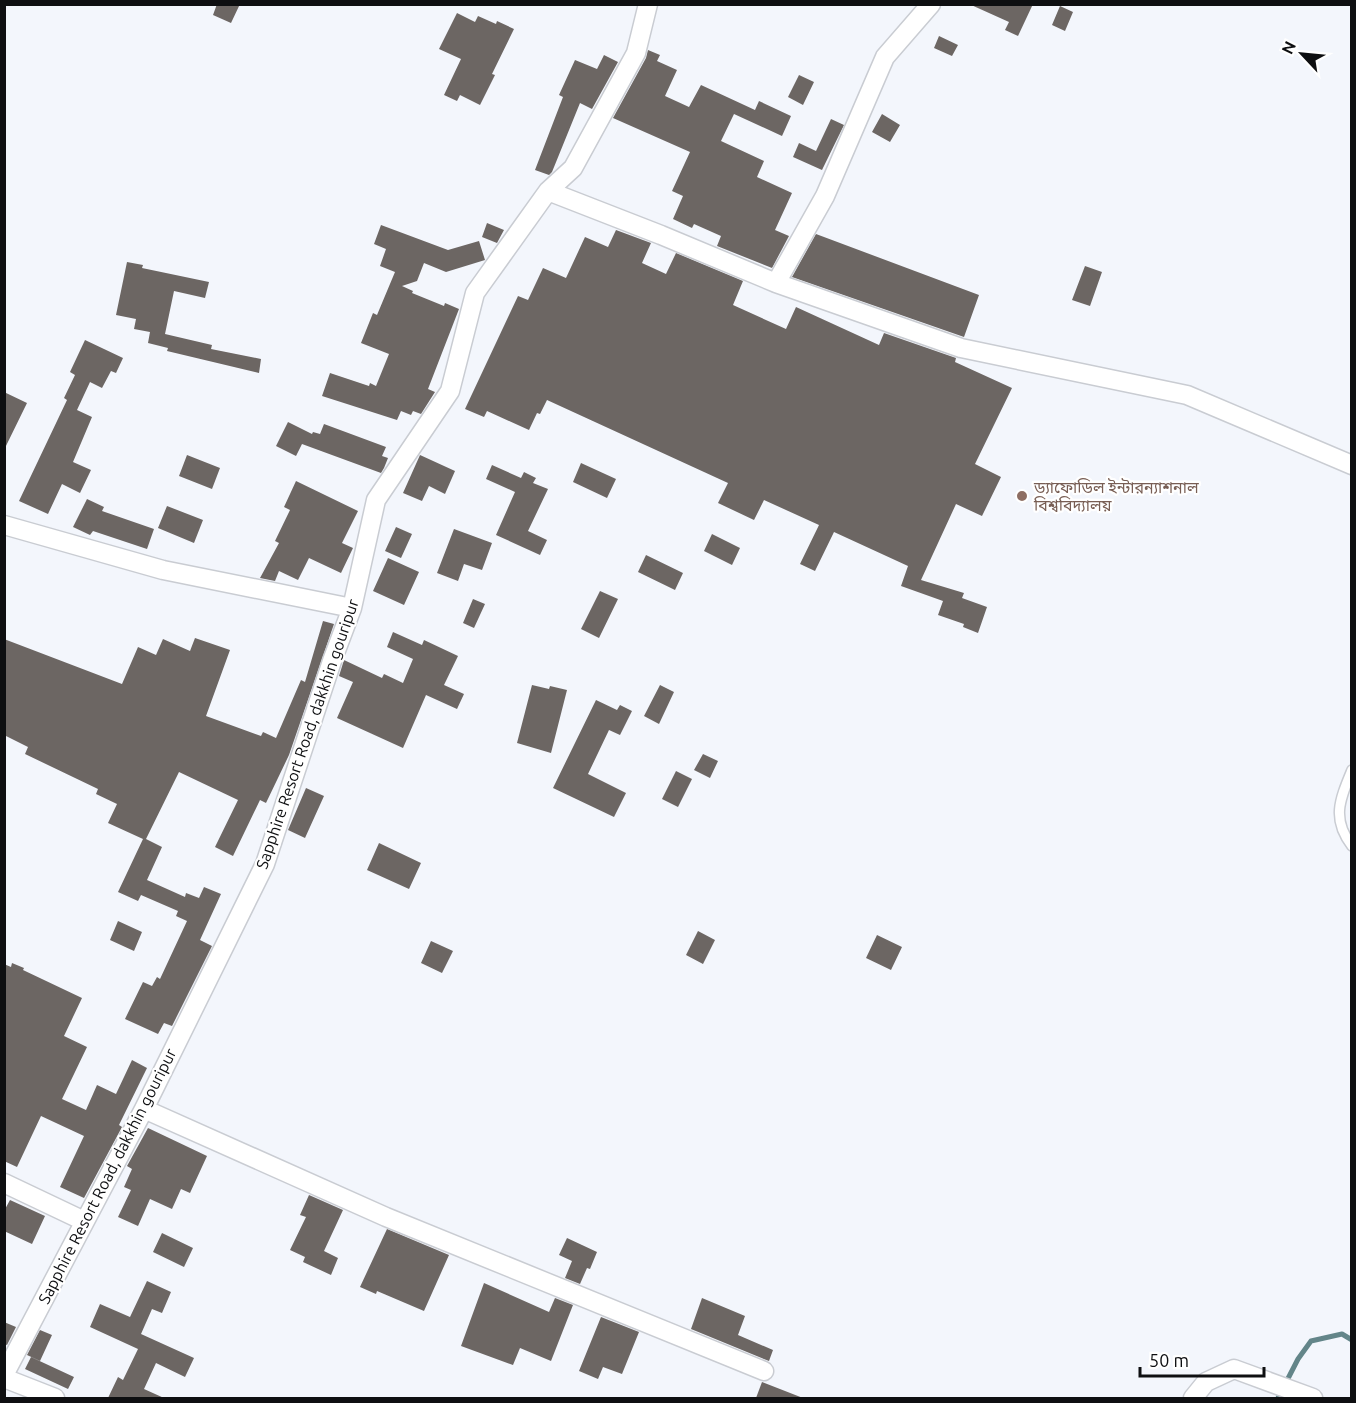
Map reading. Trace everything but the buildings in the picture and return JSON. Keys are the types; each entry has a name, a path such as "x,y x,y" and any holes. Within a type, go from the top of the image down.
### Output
{"street":[{"name":"Sapphire Resort Road, dakkhin gouripur","path":"4,1377 144,1109 265,864 332,661 352,608 376,500 450,391 475,293 548,191 573,168 636,53 648,4"},
{"path":"776,283 825,196 885,57 931,4"},
{"path":"548,191 776,283 961,348 1187,395 1352,465"},
{"path":"4,525 163,570 352,608"},
{"path":"144,1109 386,1217 764,1371"},
{"path":"4,1184 84,1221"},
{"path":"1193,1398 1206,1382 1234,1369 1313,1398"},
{"path":"4,1377 56,1398"}],"lane":[{"path":"1352,770 1342,793 1337,818 1352,846"}],"waterway":[{"path":"1278,1398 1298,1359 1311,1341 1342,1334 1352,1340"}],"place":[{"name":"ড্যাফোডিল ইন্টারন্যাশনাল বিশ্ববিদ্যালয়","path":"1022,496"}]}
